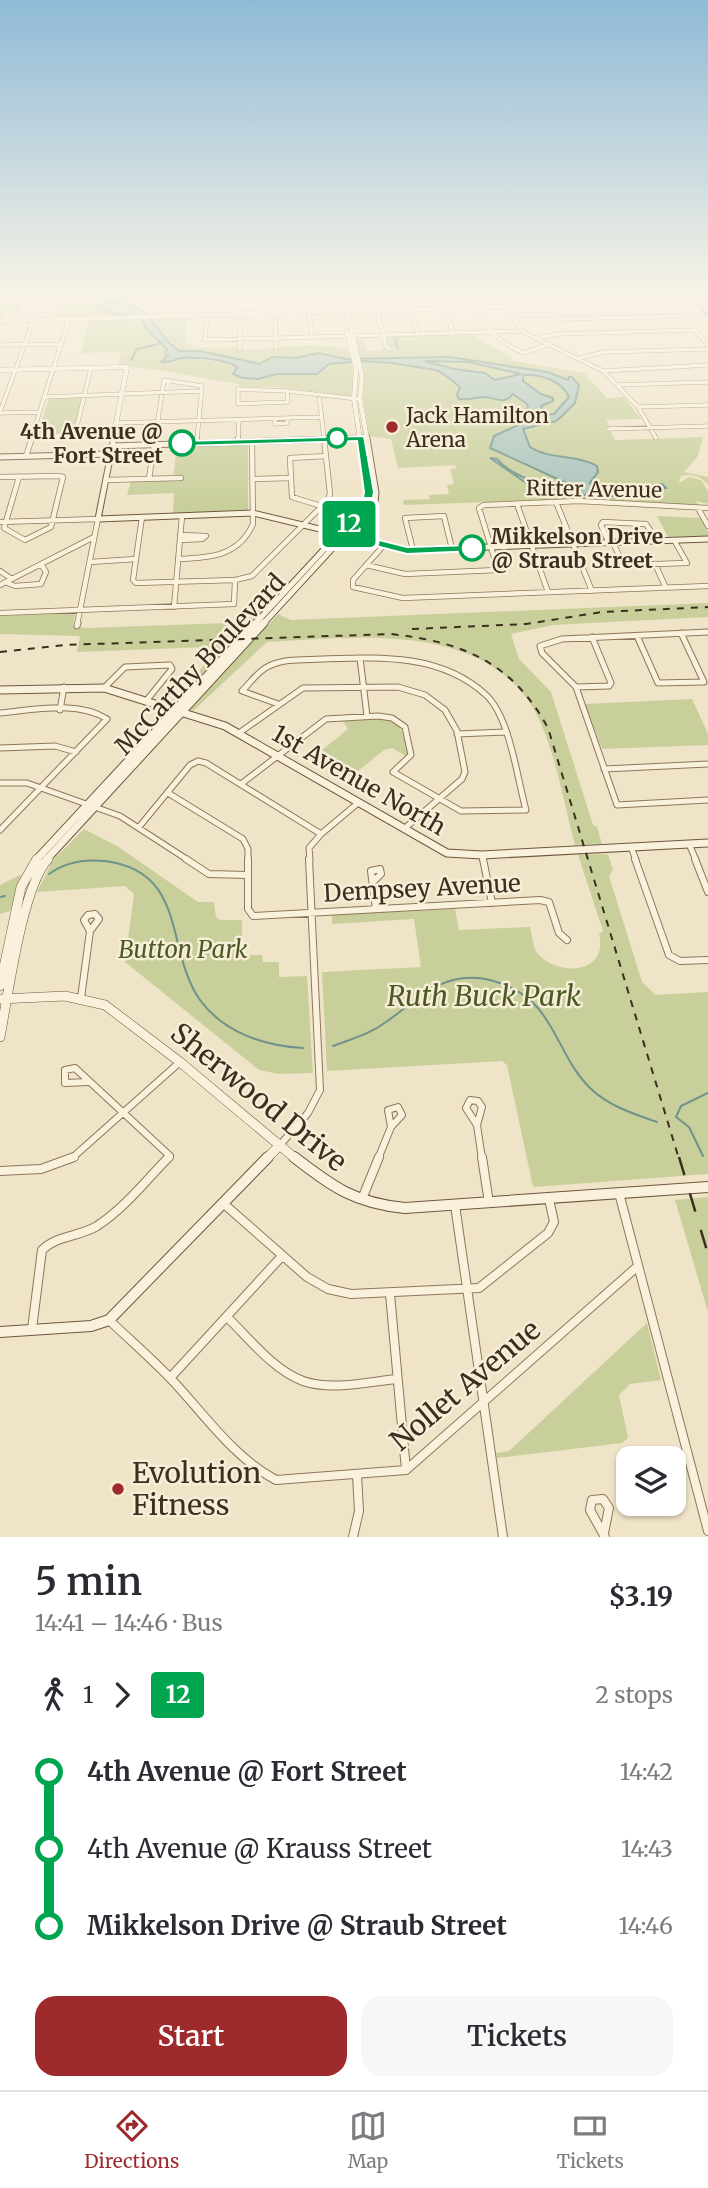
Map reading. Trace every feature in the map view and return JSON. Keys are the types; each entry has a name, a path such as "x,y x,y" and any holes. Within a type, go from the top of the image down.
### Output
{"main road":[{"name":"McCarthy Boulevard","path":"0,986 24,880 36,860 91,805 343,535 367,503 369,492 357,399 357,364"},
{"path":"0,370 127,368 99,519 253,513 413,550 708,539"},
{"path":"112,446 364,438"},
{"path":"0,457 111,454"},
{"name":"1st Avenue North","path":"0,690 104,688 179,711 239,733 447,853 482,855 708,843"},
{"name":"McCarthy Boulevard","path":"0,1037 4,999 34,880 42,866 91,805"},
{"name":"Sherwood Drive","path":"4,999 81,998 117,1012 279,1146 338,1191 383,1206 405,1209 708,1187"},
{"path":"0,1332 91,1326 109,1320 279,1146"}],"street":[{"path":"18,364 0,413 40,413"},
{"path":"26,457 56,364"},
{"path":"590,364 603,371 638,407 656,438"},
{"path":"603,371 708,365"},
{"path":"33,437 75,434 91,368"},
{"path":"149,479 163,380 202,386 197,443"},
{"path":"617,385 708,382"},
{"path":"287,389 288,402 237,404 238,389 287,389 357,399"},
{"path":"45,397 200,391"},
{"path":"142,517 133,580 136,583 235,580 253,576 330,494 319,394"},
{"path":"638,407 708,405"},
{"path":"117,424 275,419 275,424 281,424 287,423 288,418 321,417"},
{"path":"238,442 239,420"},
{"path":"608,429 708,426"},
{"path":"178,559 222,556 251,532 252,441"},
{"path":"321,506 292,497 290,458 326,456"},
{"path":"0,477 59,476 63,477 51,527 24,540 4,530 3,522 19,477"},
{"path":"106,480 181,478"},
{"path":"252,479 291,478"},
{"path":"556,502 592,591"},
{"name":"Ritter Avenue","path":"480,506 556,502 708,508"},
{"path":"517,503 548,592"},
{"path":"366,565 405,574 498,570 480,506"},
{"path":"698,508 708,526"},
{"path":"174,607 182,516"},
{"path":"413,550 405,518 444,516 452,549"},
{"path":"3,522 99,519 77,626"},
{"path":"657,541 646,524 603,522 601,525 624,565 687,563 674,540"},
{"path":"206,536 202,539 180,537 206,536"},
{"path":"2,584 94,537"},
{"path":"384,545 351,583 352,587 389,597 708,586"},
{"path":"90,562 136,559"},
{"path":"2,584 41,584 46,572 41,564"},
{"path":"655,564 666,587"},
{"path":"0,571 12,579"},
{"path":"0,613 234,604 235,580"},
{"path":"708,632 562,639 540,646 542,653 576,687 617,805 708,800"},
{"path":"637,636 658,684 704,682 681,634"},
{"path":"576,687 611,684 592,637"},
{"path":"360,657 367,716"},
{"path":"241,784 327,719 367,716 392,718 405,727 411,755 393,772 467,812 526,810 501,716 486,695 459,676 419,662 382,657 276,662 268,666 242,691 278,704"},
{"path":"104,688 125,667 170,665 172,668 146,701"},
{"path":"60,710 64,687"},
{"path":"239,733 303,688 398,687 425,695 445,710 457,734 465,772 462,779 404,829"},
{"path":"0,713 92,711 107,719 1,828"},
{"path":"457,734 505,732"},
{"path":"0,748 55,746 76,752"},
{"path":"139,827 190,765 198,761 206,763 321,834"},
{"path":"604,769 708,764"},
{"path":"0,783 18,782 41,788 126,819 209,874 247,875 248,849 243,839 168,793"},
{"path":"279,1146 306,1119 320,1090 309,848 321,834 358,803"},
{"path":"689,844 708,892"},
{"path":"631,847 669,955 680,961 708,960"},
{"path":"482,855 492,903"},
{"name":"Dempsey Avenue","path":"247,875 248,909 253,916 549,902 559,933 567,940"},
{"path":"373,882 376,909"},
{"path":"81,998 90,931"},
{"path":"0,1171 45,1169 62,1165 78,1155 180,1062"},
{"path":"32,1330 42,1250 50,1240 85,1232 102,1222 170,1156 88,1082"},
{"path":"477,1125 489,1203"},
{"path":"362,1199 391,1127"},
{"path":"619,1193 708,1531"},
{"path":"224,1204 307,1277 328,1289 351,1294 390,1294 479,1288 548,1233 554,1222 549,1199"},
{"path":"455,1205 503,1537"},
{"path":"170,1378 282,1256"},
{"name":"Nollet Avenue","path":"109,1320 170,1378 257,1470 276,1480 357,1475 405,1470 638,1266"},
{"path":"390,1294 405,1470"},
{"path":"227,1317 284,1369 301,1380 321,1384 397,1379"},
{"path":"353,1537 359,1511 357,1475"}],"green space":[{"path":"118,364 351,364 354,376 351,396 278,387 241,387 238,384 152,369 118,366"},
{"path":"361,364 530,364 584,373 607,398 624,397 641,419 606,420 610,427 605,431 611,432 615,440 703,437 698,456 684,472 708,477 708,485 699,477 689,475 681,476 679,483 689,477 701,480 708,491 708,504 696,501 698,506 574,499 404,505 403,500 430,499 429,495 449,494 447,485 454,484 450,469 456,468 455,465 398,468 391,439 369,436 363,397 364,377"},
{"path":"82,396 73,433 37,436 49,398"},
{"path":"248,443 248,512 173,514 174,493 127,495 131,481 173,479 177,445"},
{"path":"657,516 700,518 708,532 708,538 669,539"},
{"path":"259,599 274,604 175,705 168,703 187,687 214,652 208,647 77,652 80,636 0,634 0,616 75,613 73,626 87,628 226,623 251,613"},
{"path":"708,603 708,617 553,625 511,634 519,659 551,692 593,825 597,827 602,844 575,845 553,756 533,708 510,680 481,660 448,647 412,640 375,638 267,642 193,711 190,710 278,614 291,620"},
{"path":"692,699 708,734 708,745 602,749 585,704"},
{"path":"382,718 394,723 401,730 408,753 406,756 392,748 384,750 358,771 321,751 348,729 342,720"},
{"name":"Button Park","path":"84,829 117,846 198,902 214,902 216,917 220,920 242,920 242,955 262,955 263,962 279,962 279,977 307,976 313,1073 279,1074 259,1070 125,962 134,894 125,886 37,892 53,860"},
{"name":"Ruth Buck Park","path":"608,854 613,870 609,876 642,982 656,995 708,992 708,1174 533,1187 507,1065 502,1061 327,1071 322,972 421,967 414,919 332,924 332,915 455,909 459,930 530,927 538,954 558,966 580,968 597,957 600,947 599,934 603,931 578,855"},
{"path":"22,874 10,911 0,914 0,885"},
{"path":"708,1197 708,1312 675,1200"},
{"path":"647,1323 661,1380 630,1384 619,1395 628,1438 622,1443 497,1458 496,1453 509,1451"}],"water":[{"path":"232,364 332,364 317,374 277,374 258,379 233,374 237,367"},
{"path":"397,364 435,364 485,373 495,380 521,374 476,364 547,372 568,380 572,377 579,385 575,403 556,421 523,429 530,447 546,454 597,466 598,472 590,483 601,494 662,484 666,488 630,495 595,497 525,482 490,458 497,459 528,479 546,483 564,482 490,448 494,436 518,425 519,416 528,408 527,404 513,394 505,400 487,397 459,399 457,395 460,387 436,370","holes":["523,375 556,382 569,397 554,414 546,415 541,406 553,401 553,398 541,394 523,381"]}],"waterway":[{"path":"49,874 68,864 98,860 131,868 150,880 162,896 170,916 189,980 200,1000 210,1011 246,1036 303,1048"},
{"path":"0,897 5,896"},
{"path":"333,1046 374,1030 426,992 443,983 465,978 489,980 518,992 533,1003 544,1015 579,1075 598,1095 631,1113 657,1122"},
{"path":"703,1156 689,1127 676,1117 681,1106 708,1093"}],"railway":[{"path":"412,629 526,624 602,612 708,607"},
{"path":"0,652 64,645 391,634 463,650 501,671 534,705 548,728 679,1159"},
{"path":"679,1157 708,1254"}],"bus line":[{"name":"12","path":"182,443 361,438 369,492 367,503 341,534 407,550 472,548"}],"place":[{"name":"Jack Hamilton Arena","path":"392,427"},
{"name":"4th Avenue @ Fort Street","path":"182,443"},
{"name":"Mikkelson Drive @ Straub Street","path":"472,548"},
{"name":"Evolution Fitness","path":"118,1489"}]}
